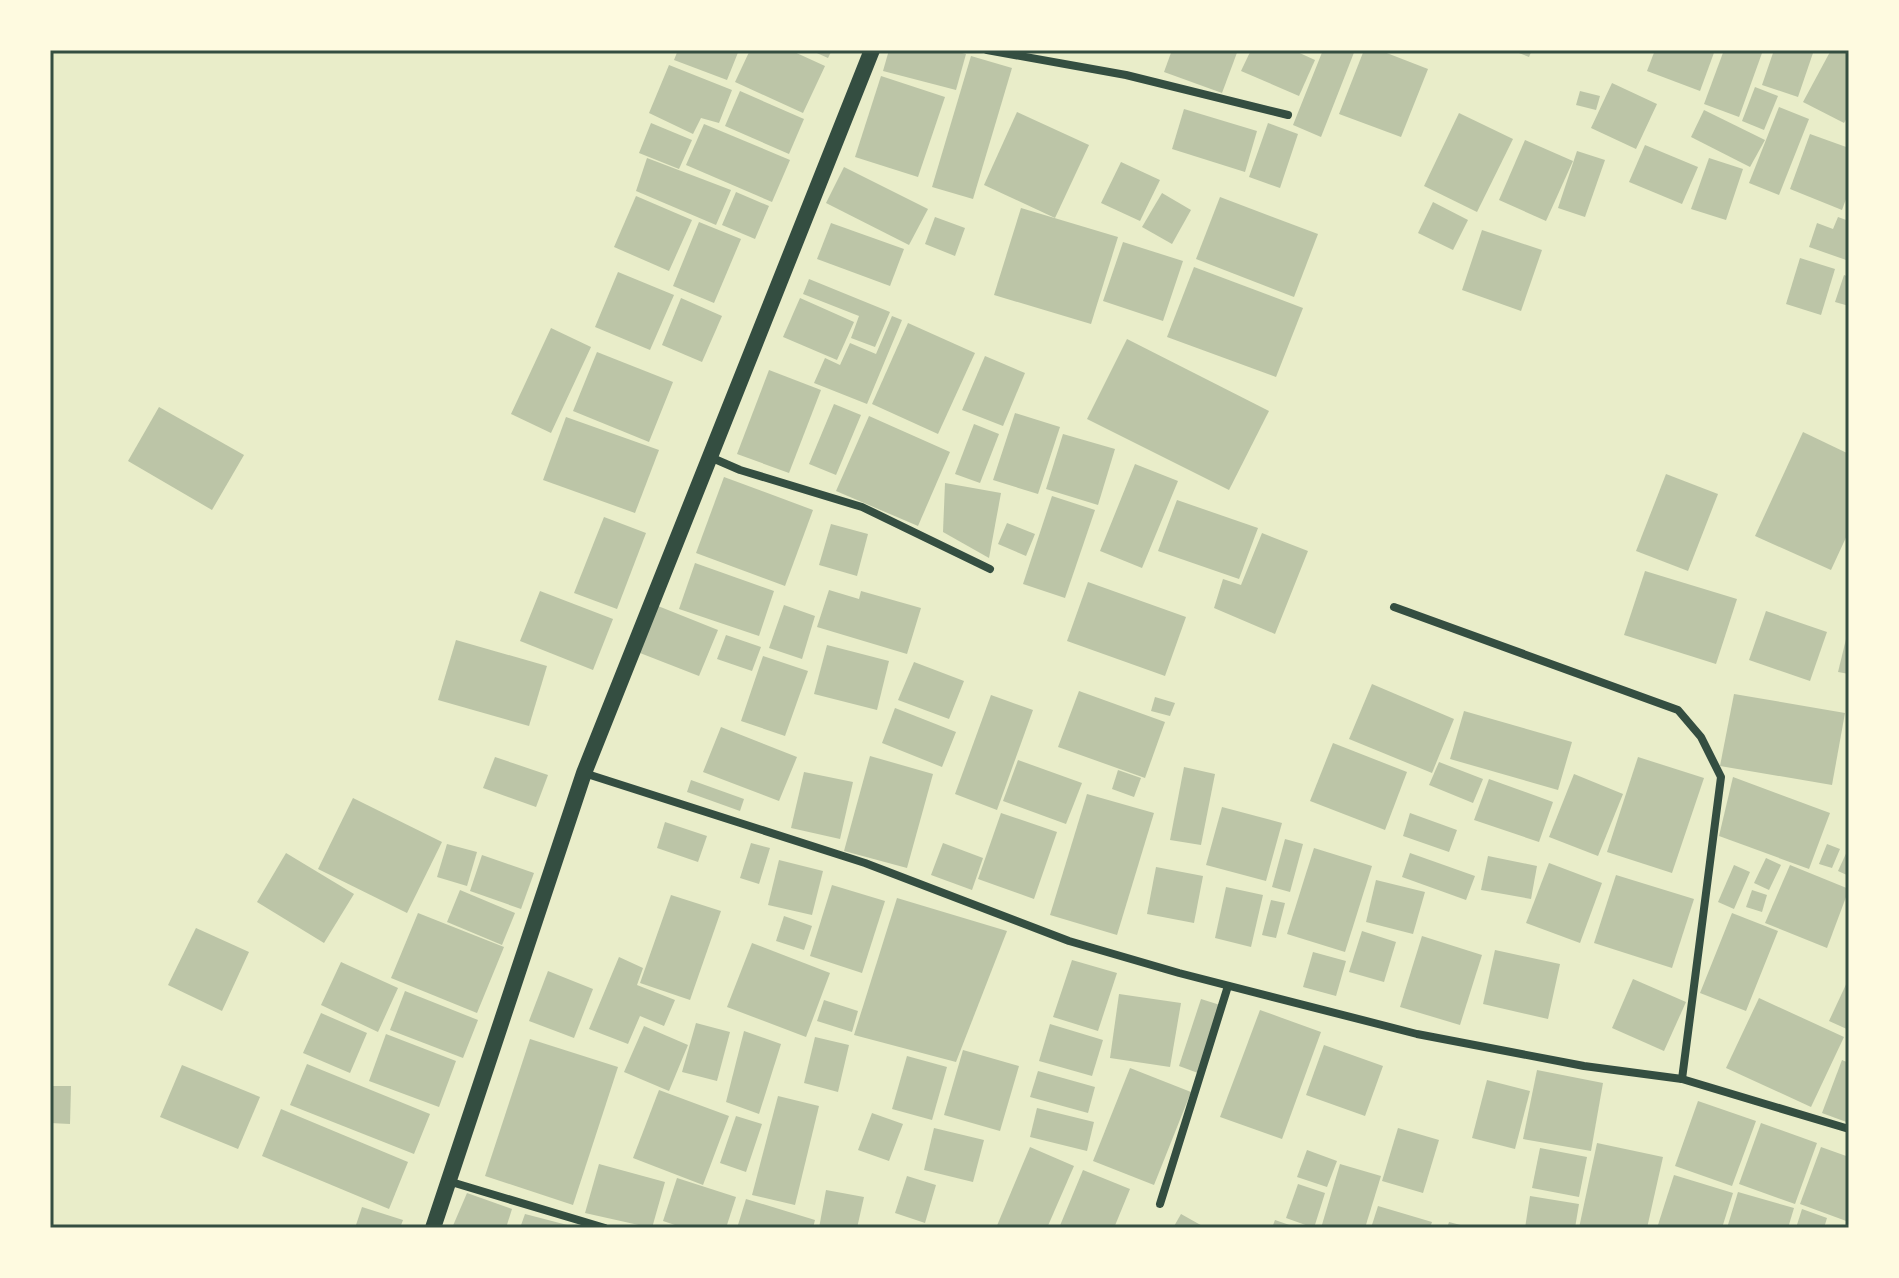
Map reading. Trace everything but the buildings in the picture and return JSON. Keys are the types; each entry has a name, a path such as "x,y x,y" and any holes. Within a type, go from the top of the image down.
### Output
{"main road":[{"path":"433,1228 584,773 872,50"}],"street":[{"path":"987,50 1126,75 1288,115"},
{"path":"710,457 740,470 862,507 990,569"},
{"path":"1394,607 1678,710 1701,737 1721,777 1682,1079"},
{"path":"584,773 865,863 1069,941 1228,986 1490,1049 1682,1079 1849,1129"},
{"path":"1160,1204 1228,986"},
{"path":"448,1180 605,1228"}]}
